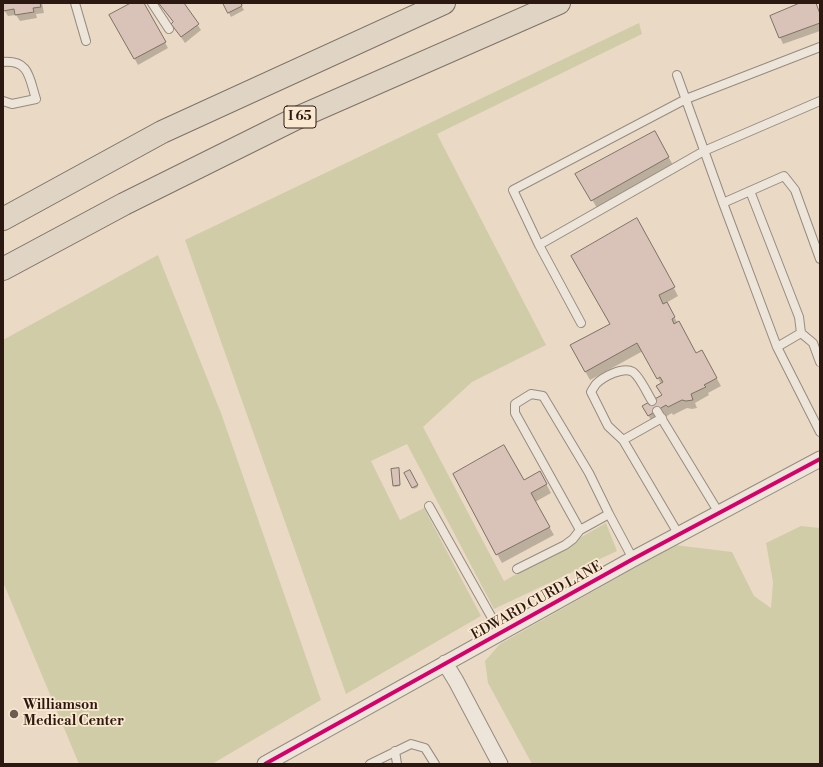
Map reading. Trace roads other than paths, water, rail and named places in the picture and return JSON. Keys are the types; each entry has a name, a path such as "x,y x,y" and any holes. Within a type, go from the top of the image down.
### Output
{"highway":[{"path":"3,219 162,132 444,3"},
{"name":"I 65","path":"3,269 124,204 297,118 559,3"}],"street":[{"name":"EDWARD CURD LANE","path":"265,764 445,663 501,634 633,559 820,459"},
{"path":"445,663 500,764"}],"lane":[{"path":"75,3 86,41"},
{"path":"152,3 169,29"},
{"path":"581,323 539,245 513,190 686,99 820,47"},
{"path":"3,62 14,61 27,69 36,99 12,104 3,101"},
{"path":"677,75 777,346 820,432"},
{"path":"539,245 704,151 820,101"},
{"path":"723,203 784,176 795,190 820,259"},
{"path":"750,192 799,317 801,333 813,343 820,362"},
{"path":"777,346 801,333"},
{"path":"652,401 643,385 633,372 625,370 616,372 596,384 590,392 608,426 623,440 679,535"},
{"path":"580,530 514,413 516,404 531,394 543,396 589,473 608,514 633,559"},
{"path":"623,440 659,414 719,513"},
{"path":"429,506 501,634"},
{"path":"517,569 565,545 573,539 580,530 608,514"},
{"path":"370,764 411,744 425,748 435,764"},
{"path":"395,751 397,764"}],"place":[{"name":"Williamson Medical Center","path":"14,714"}]}
